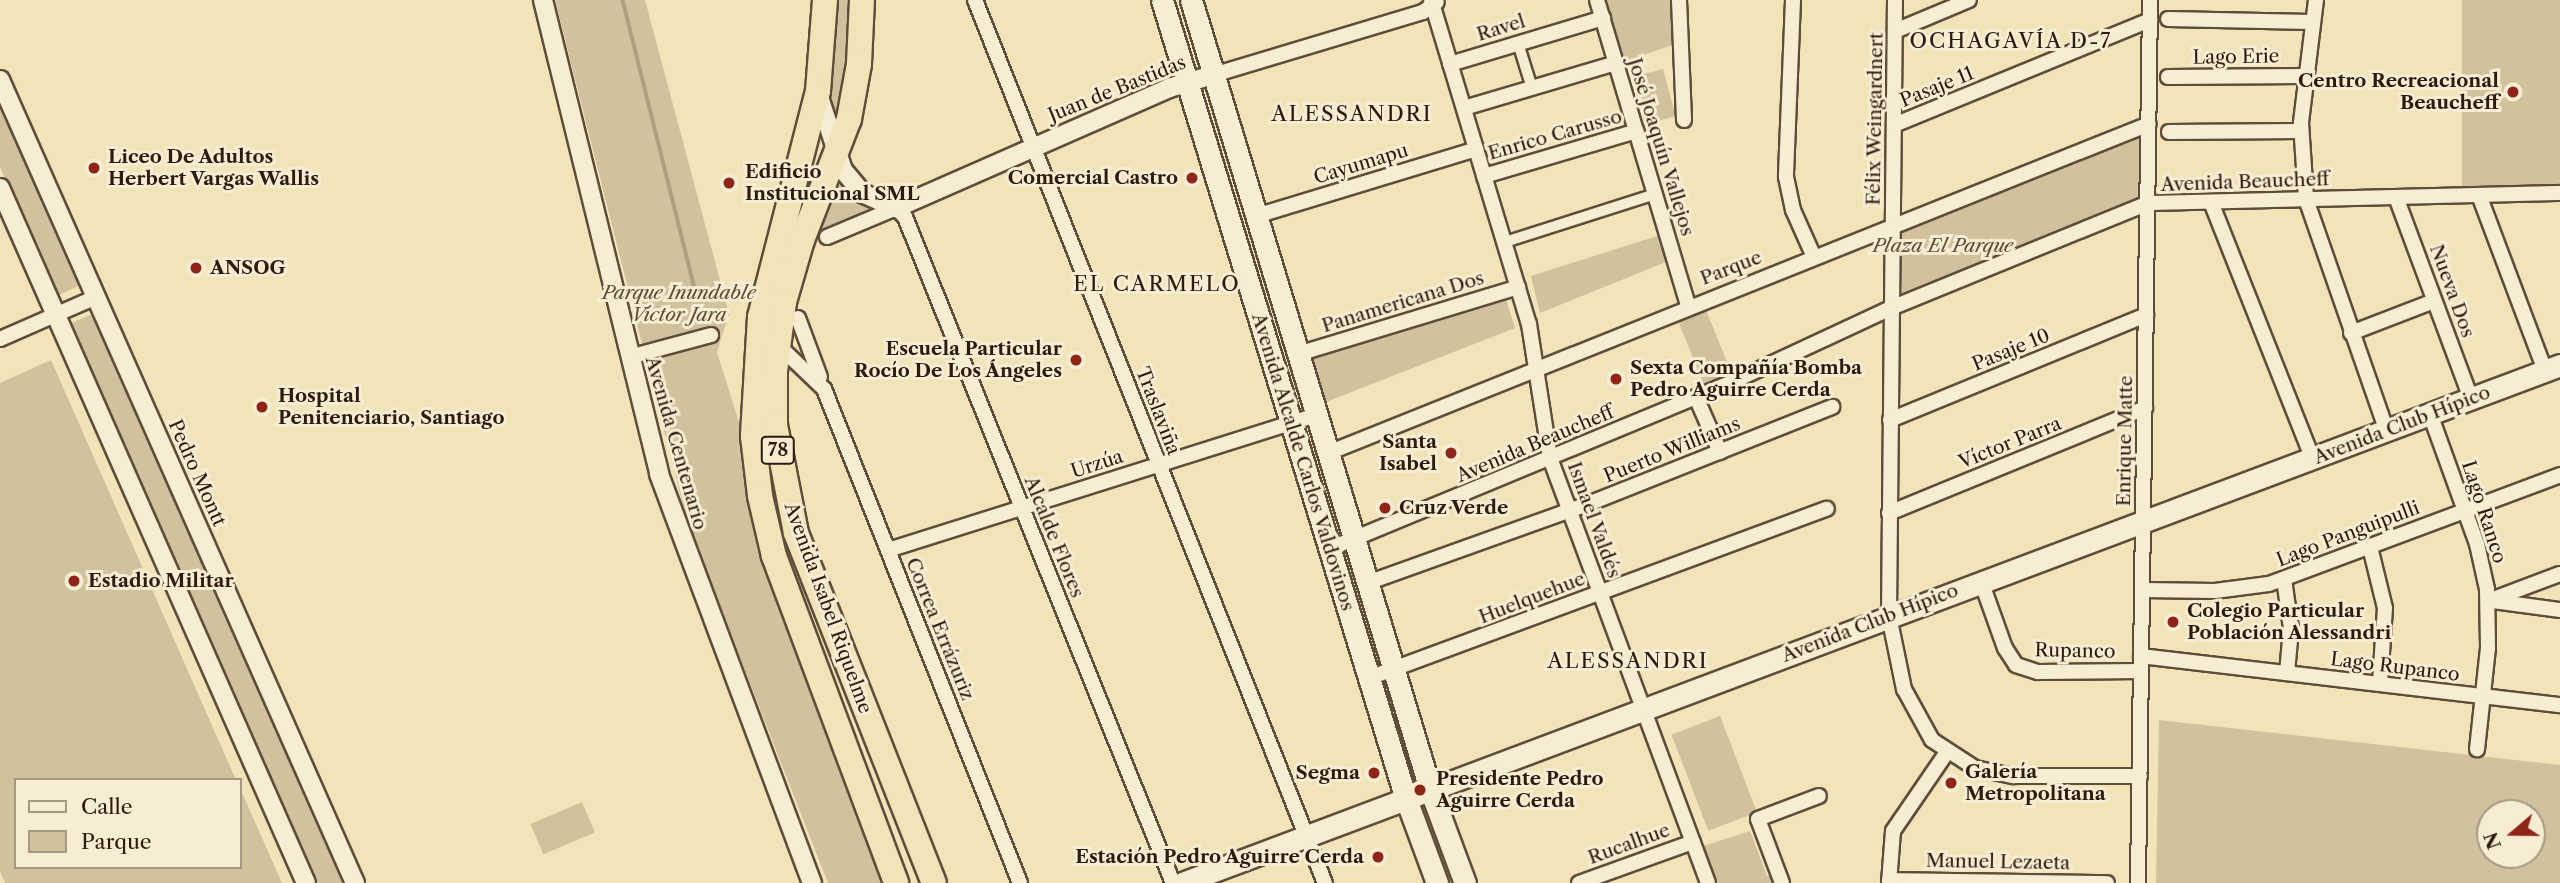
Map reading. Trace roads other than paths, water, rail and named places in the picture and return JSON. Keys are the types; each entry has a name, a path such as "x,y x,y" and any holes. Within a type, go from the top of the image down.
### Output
{"highway":[{"name":"Avenida Isabel Riquelme","path":"825,0 818,91 760,317 752,405 756,466 766,526 783,585 896,883"},
{"name":"Avenida Isabel Riquelme","path":"862,0 855,92 836,159 794,263 778,345 775,425 789,510 934,883"}],"main road":[{"name":"Avenida Alcalde Carlos Valdovinos","path":"1162,0 1406,799 1437,883"},
{"name":"Avenida Alcalde Carlos Valdovinos","path":"1191,0 1430,789 1463,881"},
{"path":"1223,197 1247,189"},
{"path":"1255,304 1281,298"},
{"name":"Avenida Club Hípico","path":"1182,883 2553,368"}],"street":[{"name":"Avenida Centenario","path":"543,0 629,357 676,525 812,883"},
{"name":"Traslaviña","path":"975,0 1325,883"},
{"name":"José Joaquín Vallejos","path":"1597,0 1689,305"},
{"path":"1679,0 1684,120"},
{"path":"1793,0 1786,87 1786,177 1793,210 1814,257"},
{"name":"Félix Weingardnert","path":"1895,0 1889,616 1907,698 1925,731 1947,752 1975,768 2004,775 2140,776"},
{"path":"1895,31 1969,0"},
{"name":"Enrique Matte","path":"2138,883 2150,0"},
{"path":"2316,0 2303,76 2301,131 2306,199 2387,431"},
{"name":"Juan de Bastidas","path":"827,237 1187,82 1423,12 1434,2"},
{"name":"Ismael Valdés","path":"1434,2 1539,366 1550,458 1708,883"},
{"name":"Ravel","path":"1450,64 1603,18"},
{"path":"2168,19 2311,22"},
{"name":"Pasaje 11","path":"1894,125 2150,20"},
{"path":"1518,43 1532,88"},
{"path":"1464,108 1616,63"},
{"name":"Lago Erie","path":"2168,77 2303,76"},
{"name":"Pedro Montt","path":"0,80 4,99 96,297 355,883"},
{"path":"818,91 836,159 862,193 896,208"},
{"name":"Parque","path":"1328,453 1689,305 1893,227 2149,124"},
{"name":"Enrico Carusso","path":"1485,176 1637,131"},
{"path":"2169,132 2301,131"},
{"name":"Cayumapu","path":"1256,215 1476,149"},
{"path":"0,188 306,883"},
{"name":"Avenida Beaucheff","path":"1329,549 1696,397 1891,308 2148,204 2560,193"},
{"path":"1505,242 1655,194"},
{"path":"2479,195 2553,368"},
{"name":"Nueva Dos","path":"2396,197 2471,399"},
{"path":"2211,202 2313,459"},
{"name":"Alcalde Flores","path":"896,208 907,222 1173,883"},
{"name":"Panamericana Dos","path":"1298,354 1518,287"},
{"path":"0,339 96,297"},
{"path":"2351,332 2434,301"},
{"name":"Pasaje 10","path":"1890,420 2146,315"},
{"name":"Correa Errázuriz","path":"798,318 1020,883"},
{"path":"629,357 711,335"},
{"name":"Correa Errázuriz","path":"778,345 824,388"},
{"path":"1696,397 1720,452"},
{"name":"Puerto Williams","path":"1367,583 1720,452 1832,407"},
{"name":"Víctor Parra","path":"1889,513 2145,408"},
{"name":"Lago Ranco","path":"2430,414 2483,564 2488,601 2484,697 2477,749"},
{"name":"Urzúa","path":"888,551 1317,415"},
{"name":"Lago Panguipulli","path":"2142,590 2236,589 2284,579 2560,475"},
{"name":"Huelquehue","path":"1369,678 1827,509"},
{"path":"2370,547 2385,608 2380,684"},
{"path":"2488,601 2560,574"},
{"path":"2284,579 2291,629 2287,674"},
{"name":"Rupanco","path":"1981,581 2005,648 2016,665 2038,672 2141,671"},
{"path":"2488,601 2560,610"},
{"name":"Lago Rupanco","path":"2141,656 2560,705"},
{"path":"1889,882 1893,831 1947,752"},
{"path":"1782,883 1758,819 1819,796"},
{"name":"Rucalhue","path":"1579,883 1693,842"},
{"name":"Manuel Lezaeta","path":"1889,882 2107,883"}],"waterway":[{"path":"623,0 694,285"}],"place":[{"name":"Centro Recreacional Beaucheff","path":"2513,92"},
{"name":"Liceo De Adultos Herbert Vargas Wallis","path":"94,168"},
{"name":"Comercial Castro","path":"1192,178"},
{"name":"Edificio Institucional SML","path":"729,183"},
{"name":"ANSOG","path":"196,268"},
{"name":"Escuela Particular Rocío De Los Ángeles","path":"1076,360"},
{"name":"Sexta Compañía Bomba Pedro Aguirre Cerda","path":"1616,379"},
{"name":"Hospital Penitenciario, Santiago","path":"262,407"},
{"name":"Santa Isabel","path":"1451,453"},
{"name":"Cruz Verde","path":"1385,508"},
{"name":"Estadio Militar","path":"74,581"},
{"name":"Colegio Particular Población Alessandri","path":"2173,622"},
{"name":"Segma","path":"1374,773"},
{"name":"Galería Metropolitana","path":"1951,783"},
{"name":"Presidente Pedro Aguirre Cerda","path":"1420,790"},
{"name":"Estación Pedro Aguirre Cerda","path":"1378,857"}],"district":[{"name":"OCHAGAVÍA D-7","path":"2011,41"},
{"name":"ALESSANDRI","path":"1352,114"},
{"name":"EL CARMELO","path":"1157,284"},
{"name":"ALESSANDRI","path":"1628,661"}],"park label":[{"name":"Plaza El Parque","path":"1943,246"},
{"name":"Parque Inundable Víctor Jara","path":"679,304"}]}
